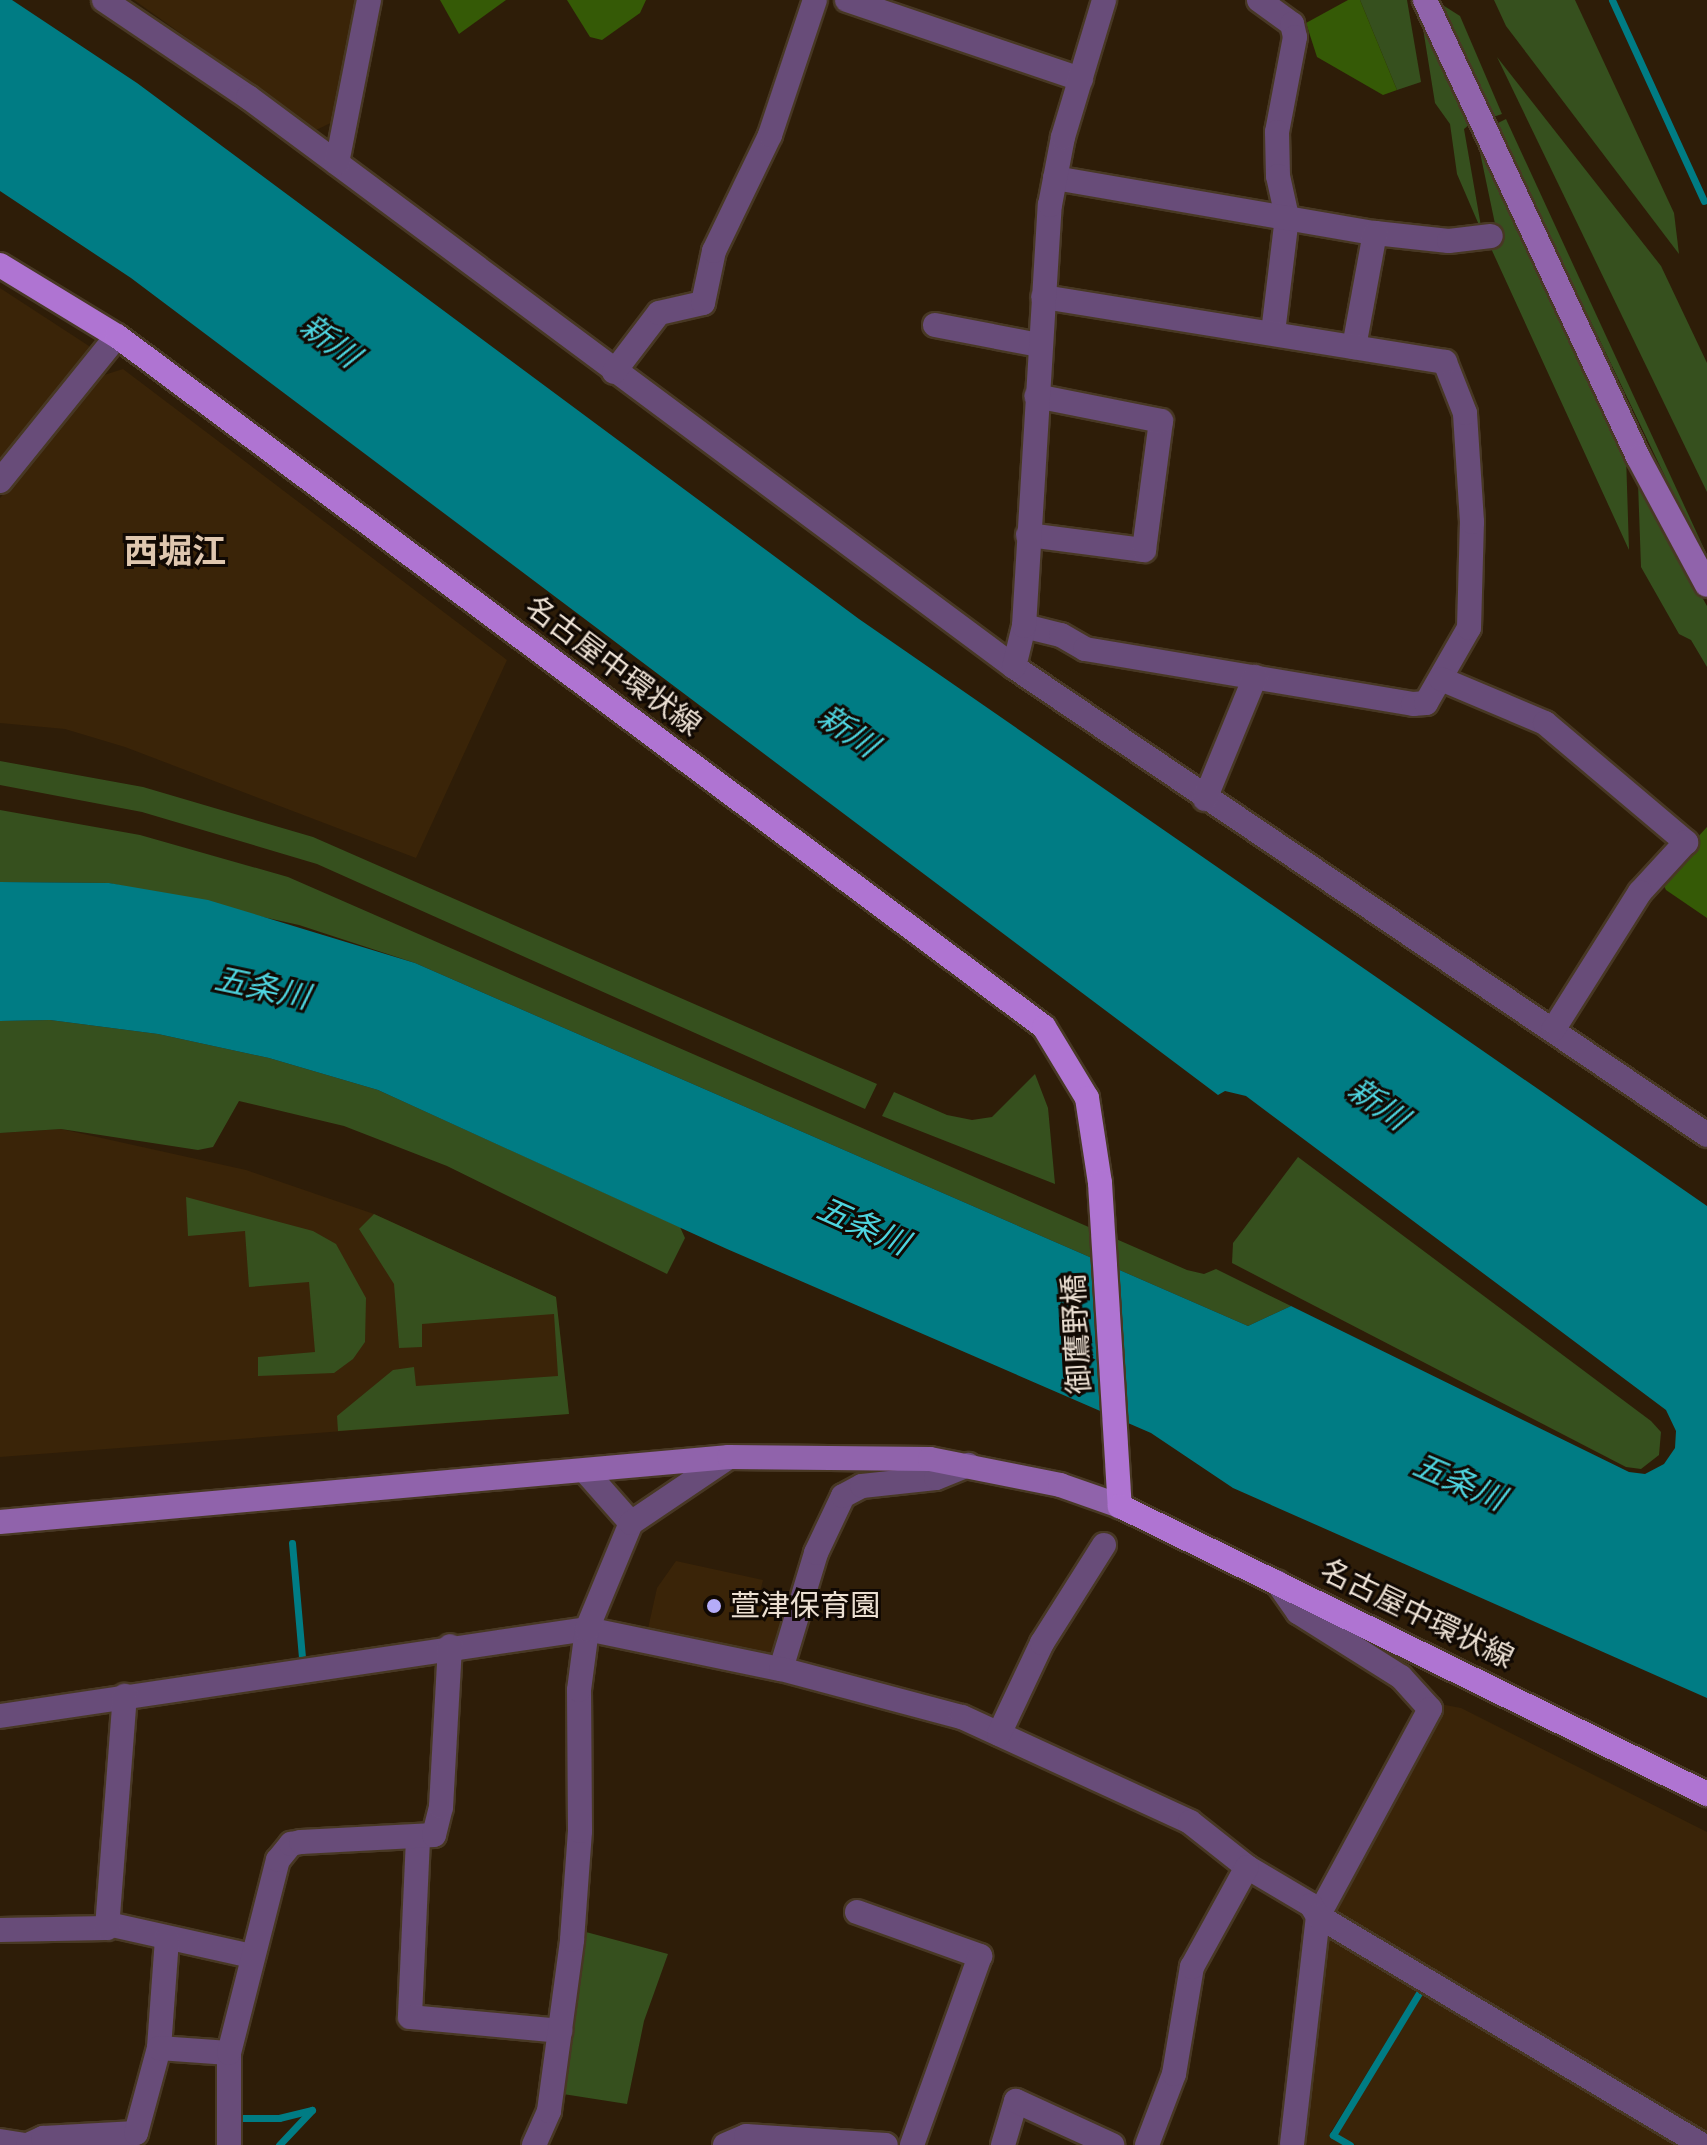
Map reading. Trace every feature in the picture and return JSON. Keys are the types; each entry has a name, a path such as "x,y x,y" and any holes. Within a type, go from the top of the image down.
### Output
{"main road":[{"name":"名古屋中環状線","path":"0,265 117,336 1044,1027 1087,1098 1100,1183"},
{"name":"御鷹野橋","path":"1100,1183 1120,1506"},
{"name":"名古屋中環状線","path":"1120,1506 1707,1794"}],"street":[{"path":"104,0 337,163 1014,667 1205,799 1707,1135"},
{"path":"337,163 369,0"},
{"path":"614,372 659,313 703,303 714,251 770,135 815,0"},
{"path":"847,0 1081,79"},
{"path":"1014,667 1024,626 1039,345 1055,178 1104,0"},
{"path":"1259,0 1292,24 1295,37 1277,132 1278,176 1287,217 1273,333"},
{"path":"1425,0 1638,457 1707,585"},
{"path":"1055,178 1375,233 1449,241 1491,236"},
{"path":"1354,347 1375,233"},
{"path":"1024,626 1061,635 1085,649 1413,704 1426,703 1469,628 1472,522 1465,413 1445,362 1043,297"},
{"path":"935,325 1039,345"},
{"path":"0,481 117,336"},
{"path":"1028,535 1144,550 1161,421 1036,396"},
{"path":"1205,799 1255,677"},
{"path":"1441,679 1545,723 1686,842 1640,892 1553,1030"},
{"path":"534,2145 549,2111 579,1847 579,1690 587,1629 631,1523 729,1457"},
{"path":"0,1522 729,1457 867,1457 969,1465 1060,1485 1120,1506"},
{"path":"781,1669 816,1553 843,1496 862,1486 936,1478 969,1465"},
{"path":"586,1472 631,1523"},
{"path":"999,1734 1042,1643 1104,1545"},
{"path":"1277,1582 1298,1612 1401,1677 1430,1709 1318,1916 1292,2145"},
{"path":"0,1716 450,1646 587,1629 781,1669 962,1717 1190,1822 1247,1867 1311,1905 1318,1916 1702,2145"},
{"path":"229,2145 229,2053 251,1956 278,1860 291,1844 350,1838 418,1839 434,1835 441,1807 450,1646"},
{"path":"108,1924 125,1696"},
{"path":"418,1839 410,2017 560,2031"},
{"path":"1147,2145 1174,2074 1192,1967 1247,1867"},
{"path":"857,1912 980,1956 912,2145"},
{"path":"0,1930 108,1924 251,1956"},
{"path":"0,2141 26,2145 43,2138 136,2133 159,2048 167,1939"},
{"path":"159,2048 229,2053"},
{"path":"1003,2145 1016,2101 1112,2145"},
{"path":"725,2145 746,2136 886,2145"}],"shaded area":[{"path":"134,0 360,0 337,120 316,130"},
{"path":"0,288 89,346 89,357 0,466"},
{"path":"123,369 507,660 416,858 125,747 65,729 0,723 0,498 101,376"},
{"path":"61,1129 246,1170 374,1214 556,1297 569,1414 0,1457 0,1133"},
{"name":"萱津保育園","path":"676,1561 763,1580 758,1601 793,1611 773,1658 647,1633 657,1588"},
{"path":"1440,1704 1461,1708 1707,1832 1707,2132 1339,1914 1334,1900"},
{"path":"1327,1935 1418,1990 1329,2135 1345,2145 1302,2145"},
{"path":"1422,1993 1679,2145 1355,2145 1336,2134"}],"green space":[{"path":"440,0 506,0 459,34"},
{"path":"567,0 646,0 640,13 602,40 590,37"},
{"path":"1348,0 1360,0 1397,90 1383,95 1317,57 1306,23"},
{"path":"1360,0 1407,0 1421,82 1397,90"},
{"path":"1494,0 1575,0 1674,213 1679,254 1506,26"},
{"path":"1441,4 1460,16 1502,114 1493,117"},
{"path":"1421,16 1470,124 1464,129 1482,232 1457,174 1450,124 1435,103"},
{"path":"1497,57 1661,266 1707,363 1707,492"},
{"path":"1506,119 1707,555 1707,564 1496,124"},
{"path":"1478,143 1626,455 1629,550 1489,244 1498,238"},
{"path":"1638,483 1707,606 1707,667 1691,640 1679,634 1641,567"},
{"path":"0,761 143,787 313,837 877,1084 865,1109 317,864 142,812 0,785"},
{"path":"0,810 140,835 288,877 1187,1270 1204,1274 1216,1269 1291,1306 1248,1326 415,963 299,925 109,883 0,882"},
{"path":"1707,827 1707,918 1666,890 1660,878"},
{"path":"50,1020 158,1034 269,1058 378,1090 680,1227 685,1238 667,1274 447,1166 344,1126 239,1101 213,1147 198,1150 61,1129 0,1133 0,1021"},
{"path":"1035,1074 1048,1108 1055,1184 882,1116 894,1092 947,1115 972,1120 992,1117"},
{"path":"1298,1157 1651,1421 1661,1432 1659,1455 1641,1469 1626,1467 1232,1263 1233,1243"},
{"path":"186,1197 313,1231 336,1244 366,1298 365,1342 353,1359 334,1373 258,1376 258,1357 315,1352 309,1282 249,1287 245,1231 188,1236"},
{"path":"374,1214 556,1297 569,1414 338,1431 337,1416 393,1370 414,1367 416,1386 558,1376 554,1314 422,1324 422,1347 399,1348 394,1284 359,1229"},
{"path":"586,1932 668,1954 644,2021 627,2104 563,2094"}],"water":[{"path":"0,0 12,0 137,83 859,619 1707,1206 1707,1698 1233,1488 1151,1433 727,1249 378,1090 269,1058 158,1034 50,1020 0,1021 0,882 109,883 208,900 415,963 1248,1326 1291,1306 1629,1472 1645,1474 1664,1464 1675,1448 1676,1431 1666,1410 1246,1096 1225,1091 1218,1095 131,278 0,191"}],"waterway":[{"path":"1612,0 1704,201"},
{"path":"292,1543 302,1657"},
{"path":"1350,2145 1333,2135 1419,1993"},
{"path":"235,2118 279,2118 312,2110 279,2145"}],"place":[{"name":"萱津保育園","path":"714,1606"}],"district":[{"name":"西堀江","path":"175,552"}],"water label":[{"name":"新川","path":"330,341"},
{"name":"新川","path":"848,731"},
{"name":"五条川","path":"262,988"},
{"name":"新川","path":"1378,1104"},
{"name":"五条川","path":"863,1226"},
{"name":"五条川","path":"1459,1482"}]}
